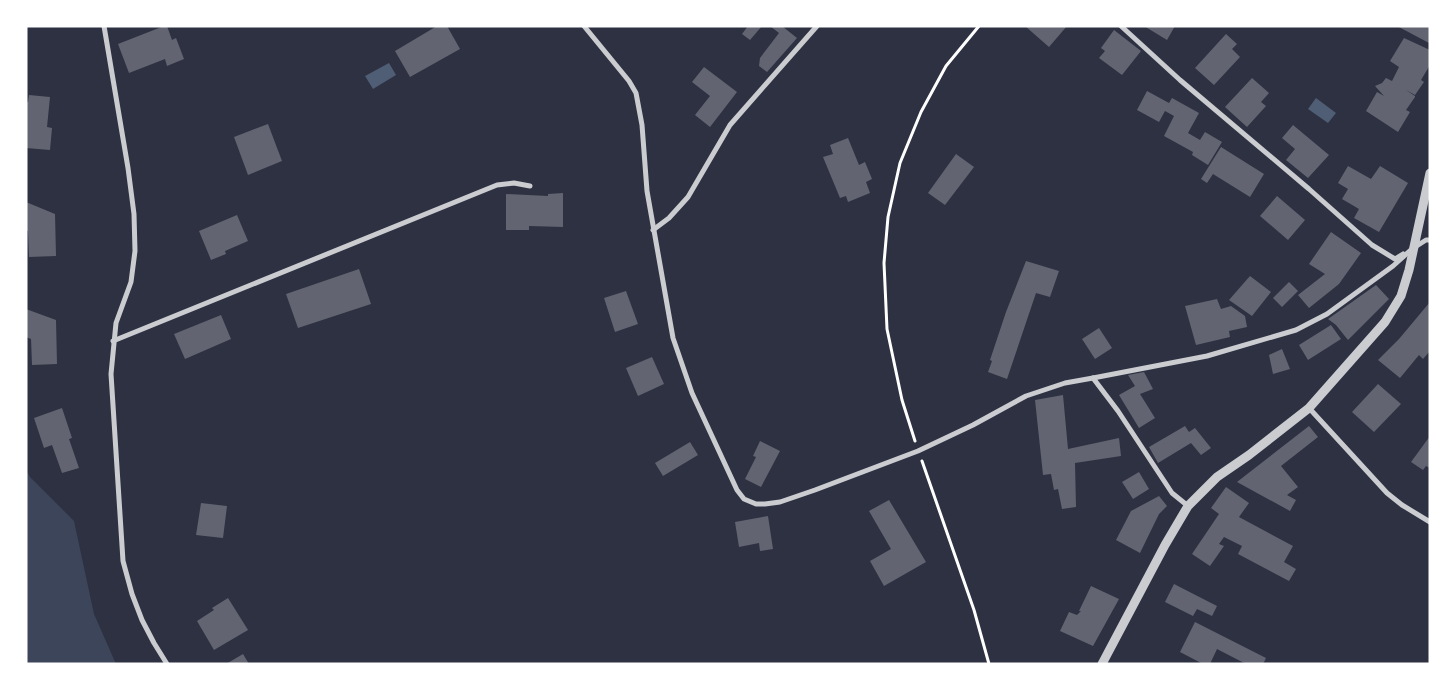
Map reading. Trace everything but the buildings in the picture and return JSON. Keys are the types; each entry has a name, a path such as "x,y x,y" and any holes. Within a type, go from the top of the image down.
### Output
{"street":[{"path":"104,26 134,214 135,251 131,282 116,324 111,374 123,562 142,620 167,664"},
{"path":"584,26 629,81 636,93 642,125 647,191 673,338 692,393 736,490 744,499 756,504 780,502 918,451 973,425 1026,396 1065,383 1207,356 1296,330 1327,314 1393,266 1414,248"},
{"path":"653,230 669,218 688,197 730,125 817,26"},
{"path":"1121,26 1180,80 1372,245 1396,259 1426,240 1430,240"},
{"path":"1102,664 1165,545 1188,506 1217,477 1249,455 1308,408 1389,316 1401,296 1414,248 1430,173"},
{"path":"113,341 497,185 514,184 530,186"},
{"path":"1093,378 1118,411 1172,493 1188,506"},
{"path":"1308,408 1387,493 1402,505 1430,522"}],"path":[{"path":"979,26 946,66 921,112 900,163 888,217 884,263 887,329 902,400 974,610 989,664"}],"shaded area":[{"path":"389,63 396,75 373,89 365,76"},
{"path":"1316,98 1336,113 1328,123 1308,109"},
{"path":"26,470 30,477 74,521 94,614 116,664 26,664"}]}
